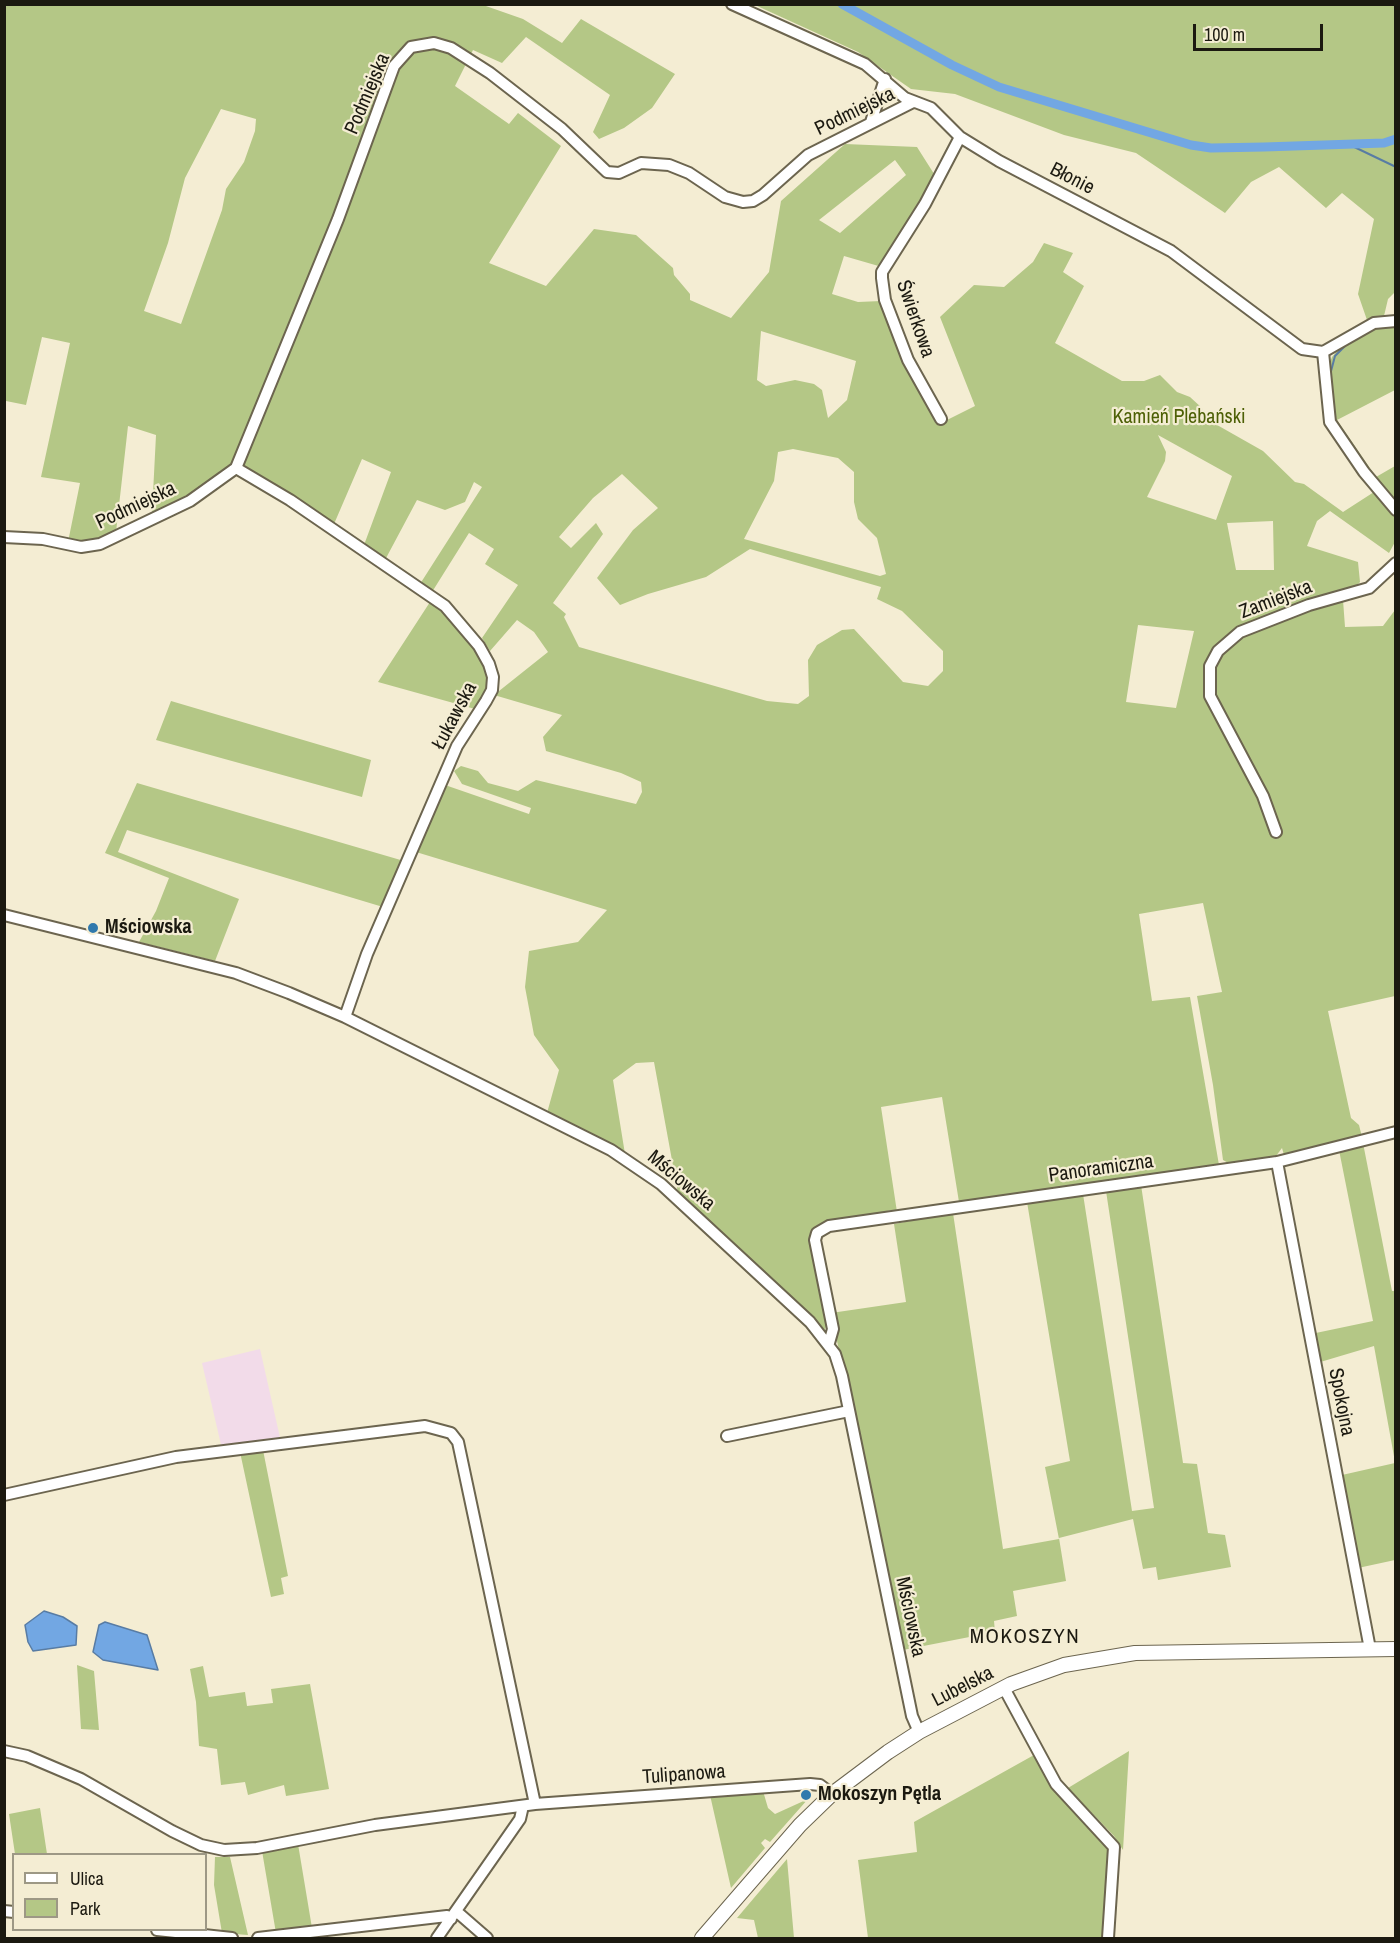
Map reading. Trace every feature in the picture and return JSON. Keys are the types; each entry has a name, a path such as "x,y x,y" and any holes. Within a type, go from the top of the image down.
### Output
{"main road":[{"name":"Lubelska","path":"704,1938 800,1825 832,1794 919,1732 1004,1688 1064,1665 1135,1653 1395,1648"}],"street":[{"name":"Błonie","path":"732,4 865,64 885,79 897,92 913,102 931,108 960,137 999,161 1171,250 1294,346 1308,351 1323,352"},
{"name":"Podmiejska","path":"4,537 43,539 81,548 100,544 173,510 236,468 339,219 394,66 411,47 434,43 444,45 471,61 562,129 607,172 619,173 642,163 669,165 689,173 725,197 744,202 753,201 763,195 808,154 913,102"},
{"path":"871,122 885,79"},
{"name":"Świerkowa","path":"941,419 908,360 885,300 882,272 925,204 960,137"},
{"path":"1395,321 1374,323 1323,352 1330,422 1364,472 1395,510"},
{"name":"Łukawska","path":"236,468 290,500 445,606 479,646 491,670 492,690 457,746 367,954 345,1017"},
{"name":"Zamiejska","path":"1276,832 1263,796 1210,696 1210,666 1218,651 1240,632 1309,605 1369,588 1395,563"},
{"name":"Mściowska","path":"4,915 236,973 345,1017 635,1165 661,1184 810,1322 829,1343 839,1364 912,1716 919,1732"},
{"name":"Panoramiczna","path":"829,1343 833,1329 815,1240 817,1233 829,1226 1277,1162 1395,1132"},
{"name":"Spokojna","path":"1277,1162 1370,1649"},
{"path":"727,1436 849,1411"},
{"path":"4,1495 176,1457 425,1426 451,1433 458,1442 535,1804"},
{"path":"1004,1688 1056,1784 1114,1847 1108,1938"},
{"name":"Tulipanowa","path":"4,1751 27,1756 81,1779 201,1845 224,1850 257,1848 375,1825 535,1804 810,1784 820,1785 832,1794"},
{"path":"437,1938 520,1819 523,1806"},
{"path":"258,1938 454,1915 487,1938"},
{"path":"174,1931 232,1938"}],"shaded area":[{"path":"260,1349 281,1442 222,1449 202,1363"}],"green space":[{"name":"Kamień Plebański","path":"4,5 483,5 523,19 562,43 581,19 675,74 652,108 624,128 599,139 593,132 610,95 526,37 502,63 473,50 455,86 509,124 518,113 561,146 489,263 546,286 594,229 636,235 673,268 674,275 690,294 690,300 731,318 769,272 781,201 845,144 917,147 936,177 882,267 844,256 832,294 858,302 881,301 901,357 939,424 975,406 940,317 974,285 1004,287 1033,262 1044,243 1073,253 1063,272 1084,286 1055,343 1122,381 1144,381 1160,375 1177,392 1190,397 1202,408 1203,417 1263,451 1295,482 1304,484 1343,512 1374,492 1395,516 1395,542 1389,553 1330,511 1317,521 1307,546 1358,562 1360,582 1343,600 1345,627 1383,626 1395,610 1395,996 1328,1011 1351,1118 1359,1125 1362,1137 1284,1155 1282,1148 1276,1156 1230,1164 1223,1160 1213,1085 1197,996 1222,992 1203,903 1139,914 1152,1001 1190,997 1219,1165 959,1202 942,1097 881,1107 897,1212 891,1210 810,1231 828,1319 825,1330 678,1193 654,1062 636,1063 613,1080 625,1154 547,1113 559,1070 534,1035 525,987 529,951 578,942 607,910 416,852 445,785 529,814 531,808 462,784 454,771 461,766 478,771 488,783 518,791 536,780 636,804 642,792 641,782 621,773 546,751 543,737 562,715 494,695 548,652 534,632 517,620 490,651 482,638 518,585 485,564 494,549 469,533 432,592 420,584 482,487 474,482 465,502 445,510 417,500 385,560 364,545 391,472 362,459 334,524 246,468 240,460 169,510 152,513 156,435 128,426 116,532 88,541 68,542 80,483 41,477 70,343 42,337 26,405 6,401 5,405","holes":["221,109 256,119 255,131 244,162 226,189 222,210 181,324 144,311 168,243 185,178","895,160 906,175 840,233 819,220","761,331 856,361 847,400 828,418 822,390 814,384 795,380 766,386 757,380","1158,435 1232,476 1216,520 1147,497 1165,461 1166,452","793,449 838,458 854,472 854,502 858,519 877,538 886,574 880,576 744,539 774,481 778,452","622,474 658,508 633,530 597,578 620,605 706,577 750,549 881,587 877,599 902,611 943,651 943,671 928,686 903,682 854,629 842,630 817,645 808,660 809,696 798,704 767,701 579,647 564,617 566,614 553,603 603,534 596,523 571,548 559,537 593,498","1273,521 1274,570 1236,570 1227,523","1138,625 1194,631 1176,708 1126,702"]},
{"path":"755,5 1395,5 1395,292 1388,299 1384,316 1367,320 1358,294 1374,219 1342,193 1326,208 1279,167 1251,182 1225,213 1136,153 1064,135 955,94 911,89 858,52"},
{"path":"1395,324 1395,390 1337,420 1376,477 1395,466 1395,508 1335,425 1329,365 1332,357 1342,345 1368,330"},
{"path":"430,602 451,619 481,657 488,673 488,687 475,709 378,682"},
{"path":"171,701 371,760 362,797 156,740"},
{"path":"137,783 404,861 383,907 127,830 118,852 239,899 215,961 139,942 156,911 169,878 105,853"},
{"path":"1363,1143 1392,1291 1395,1291 1395,1462 1374,1346 1317,1363 1311,1334 1373,1321 1339,1150"},
{"path":"1141,1185 1183,1463 1197,1464 1208,1533 1225,1535 1231,1567 1158,1580 1156,1567 1143,1569 1133,1519 1059,1538 1066,1581 1013,1591 1017,1616 994,1621 995,1632 903,1650 831,1313 906,1302 894,1224 953,1213 1003,1549 1059,1539 1045,1467 1070,1461 1027,1202 1083,1194 1132,1511 1154,1508 1106,1191"},
{"path":"263,1450 288,1576 281,1578 284,1594 271,1597 240,1452"},
{"path":"1395,1463 1395,1560 1358,1568 1342,1475"},
{"path":"77,1665 94,1671 99,1730 81,1729"},
{"path":"203,1666 209,1697 245,1692 247,1706 273,1703 271,1689 310,1684 329,1789 286,1796 284,1785 248,1795 245,1782 221,1785 217,1749 199,1746 196,1702 190,1669"},
{"path":"1129,1751 1123,1850 1114,1836 1068,1788"},
{"path":"1034,1755 1055,1791 1109,1846 1102,1938 868,1938 858,1860 917,1852 914,1822"},
{"path":"763,1791 768,1808 775,1814 808,1799 770,1842 765,1839 761,1843 765,1848 731,1888 710,1795"},
{"path":"40,1808 47,1853 15,1853 9,1814"},
{"path":"298,1844 312,1928 276,1933 262,1851"},
{"path":"215,1857 230,1857 248,1935 222,1933 214,1885"},
{"path":"787,1859 794,1938 758,1938 754,1920 737,1918"}],"water":[{"path":"44,1611 63,1617 77,1626 76,1645 33,1651 28,1642 25,1625"},
{"path":"105,1622 147,1635 158,1670 103,1660 93,1652 99,1625"}],"waterway":[{"path":"842,4 952,65 999,87 1191,145 1211,148 1264,147 1384,143 1396,139"},
{"path":"1348,144 1396,167"},
{"path":"1330,375 1335,356 1345,346"}],"place":[{"name":"Mściowska","path":"93,928"},
{"name":"Mokoszyn Pętla","path":"806,1795"}],"district":[{"name":"MOKOSZYN","path":"1025,1637"}]}
